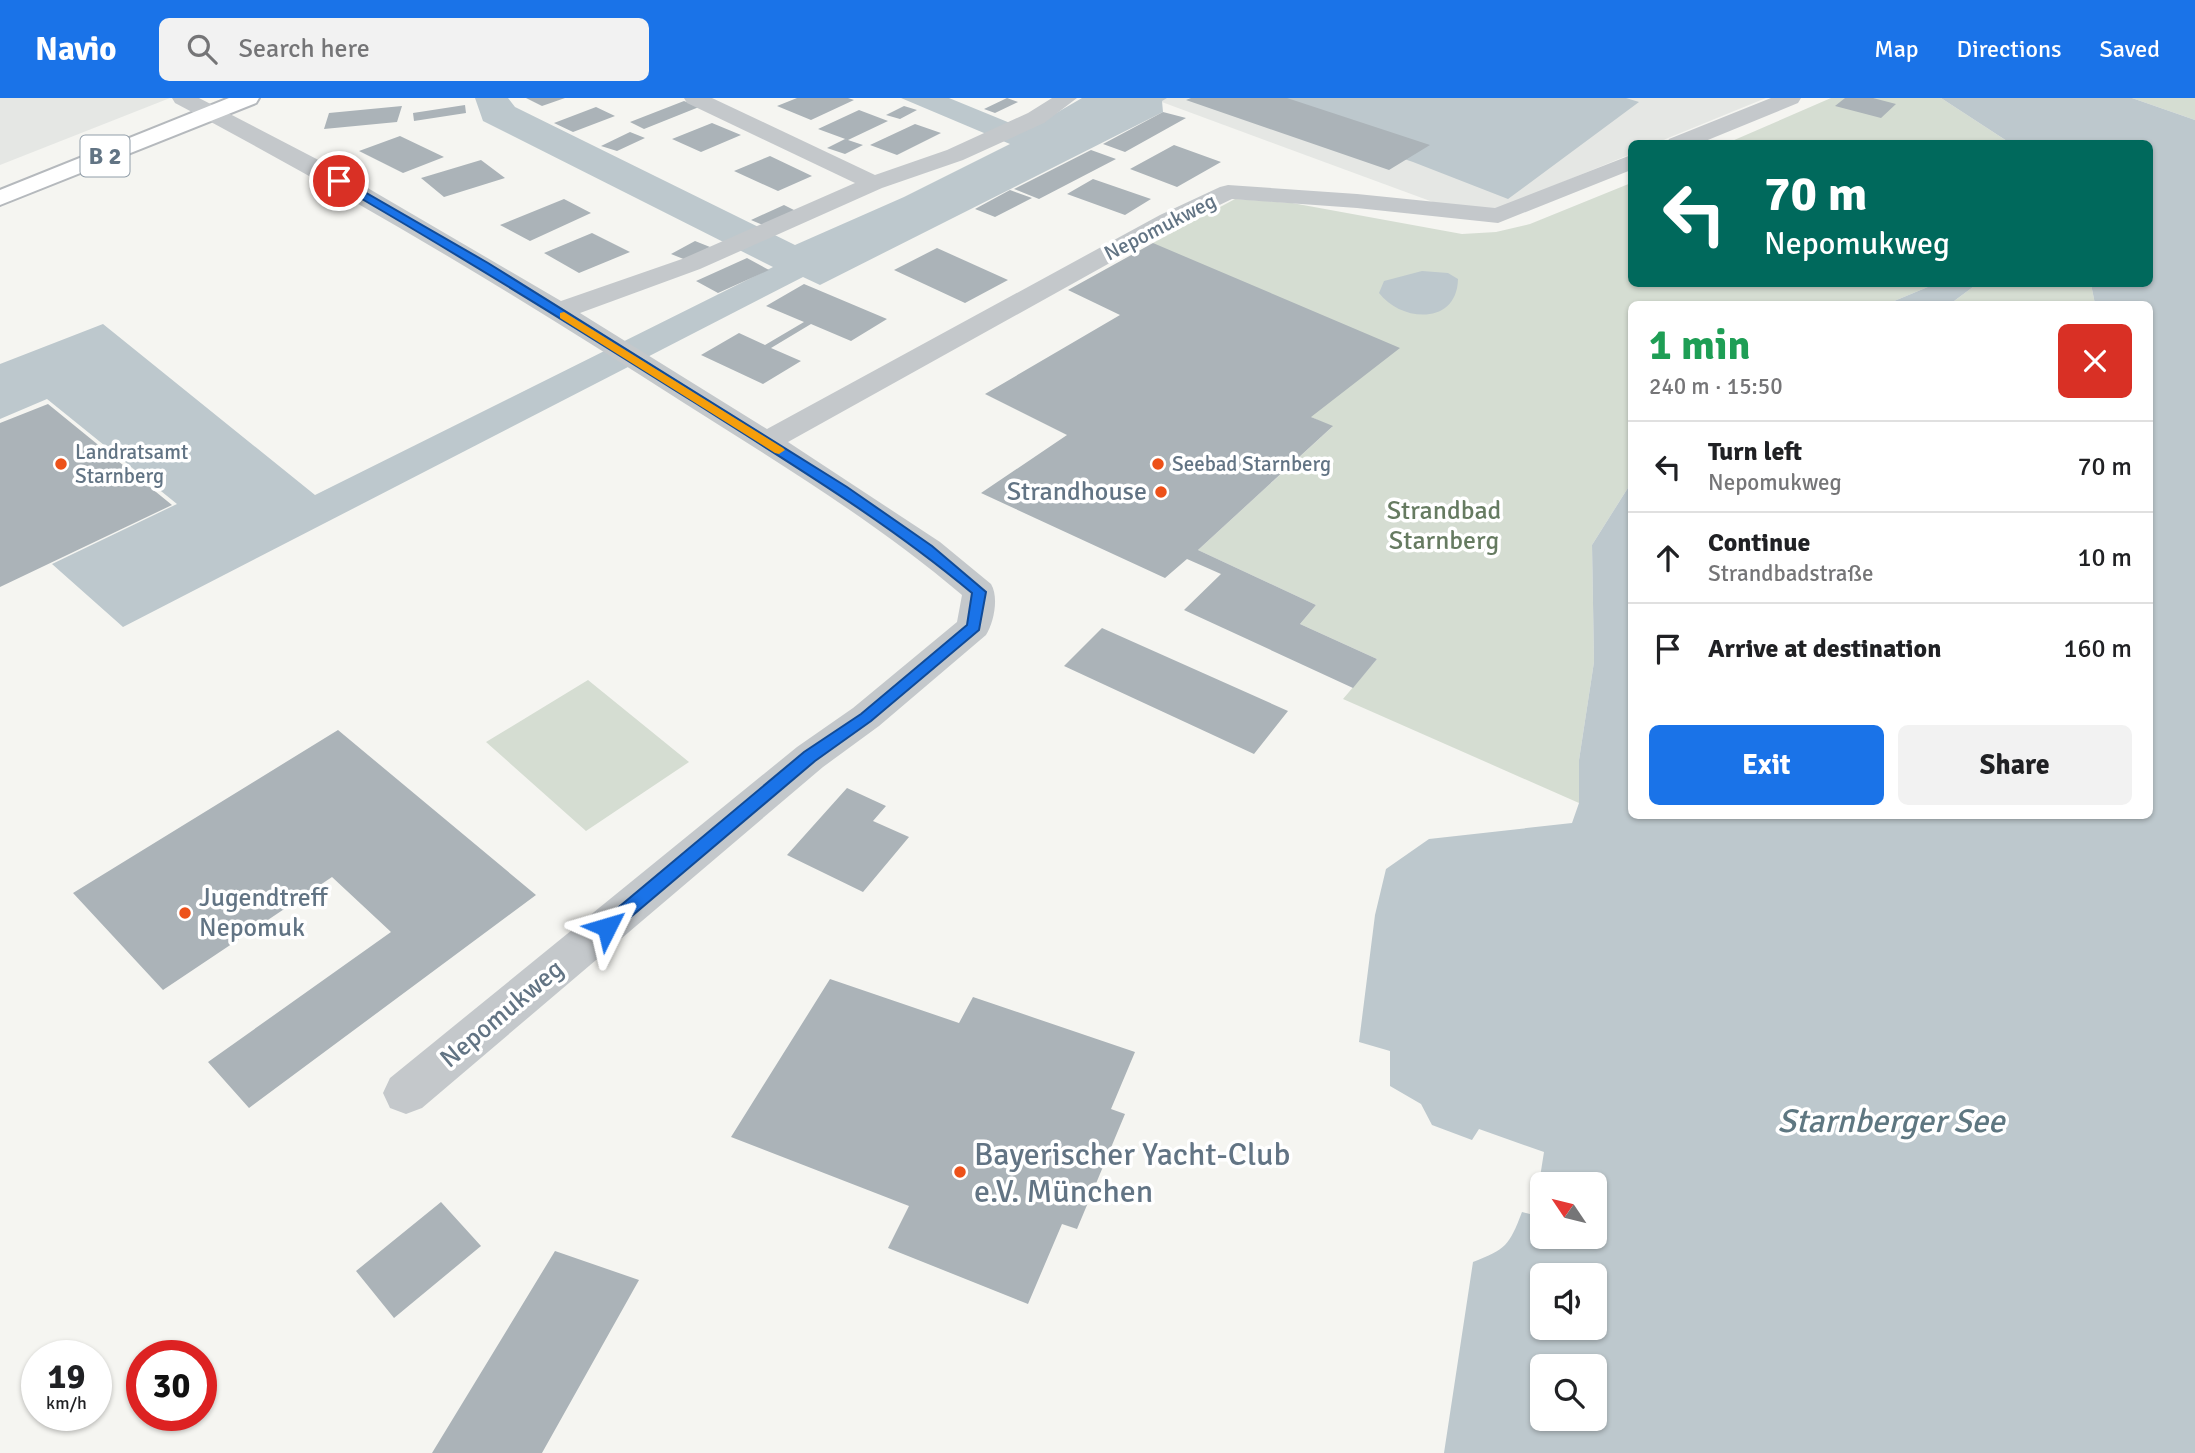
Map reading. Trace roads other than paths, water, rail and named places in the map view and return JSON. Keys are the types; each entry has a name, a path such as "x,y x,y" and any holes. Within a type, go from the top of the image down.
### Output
{"main road":[{"name":"B 2","path":"0,198 248,98"}],"street":[{"path":"183,98 322,171 473,259 766,442"},
{"path":"695,98 874,183"},
{"path":"557,312 715,253 874,183 982,143 1036,118 1066,98"},
{"path":"1687,140 1790,98"},
{"name":"Nepomukweg","path":"406,1093 810,757 866,718 974,626 979,592 928,549 766,442 1169,219 1228,192 1357,201 1498,216 1628,163"}],"water":[{"path":"475,98 508,98 515,107 795,245 904,197 1010,144 901,98 949,98 1027,130 1082,98 1167,98 1162,101 1163,112 820,285 803,277 123,627 52,564 177,504 47,399 0,419 0,364 103,324 315,495 773,267 483,121"},
{"path":"1224,98 1626,98 1639,102 1508,199 1413,162"},
{"name":"Starnberger See","path":"1941,98 2132,98 2195,120 2195,1453 1444,1453 1473,1262 1505,1245 1522,1212 1530,1214 1530,1250 1606,1250 1607,1172 1541,1172 1544,1152 1479,1129 1472,1140 1432,1125 1421,1104 1390,1086 1390,1051 1359,1042 1375,915 1386,869 1429,839 1572,823 1579,803 1579,760 1594,662 1592,545 1628,488 1628,819 2153,819 2153,301 2094,301 2092,287 2153,287 2153,140 2005,140"},
{"path":"1422,271 1448,273 1458,279 1455,294 1448,305 1438,312 1413,314 1400,310 1379,293 1384,281"},
{"path":"1928,287 1973,287 1954,301 1894,301"}],"place":[{"name":"Landratsamt Starnberg","path":"61,464"},
{"name":"Seebad Starnberg","path":"1158,464"},
{"name":"Strandhouse","path":"1161,492"},
{"name":"Jugendtreff Nepomuk","path":"185,913"},
{"name":"Bayerischer Yacht-Club e.V. München","path":"960,1172"}],"park label":[{"name":"Strandbad Starnberg","path":"1444,526"}]}
